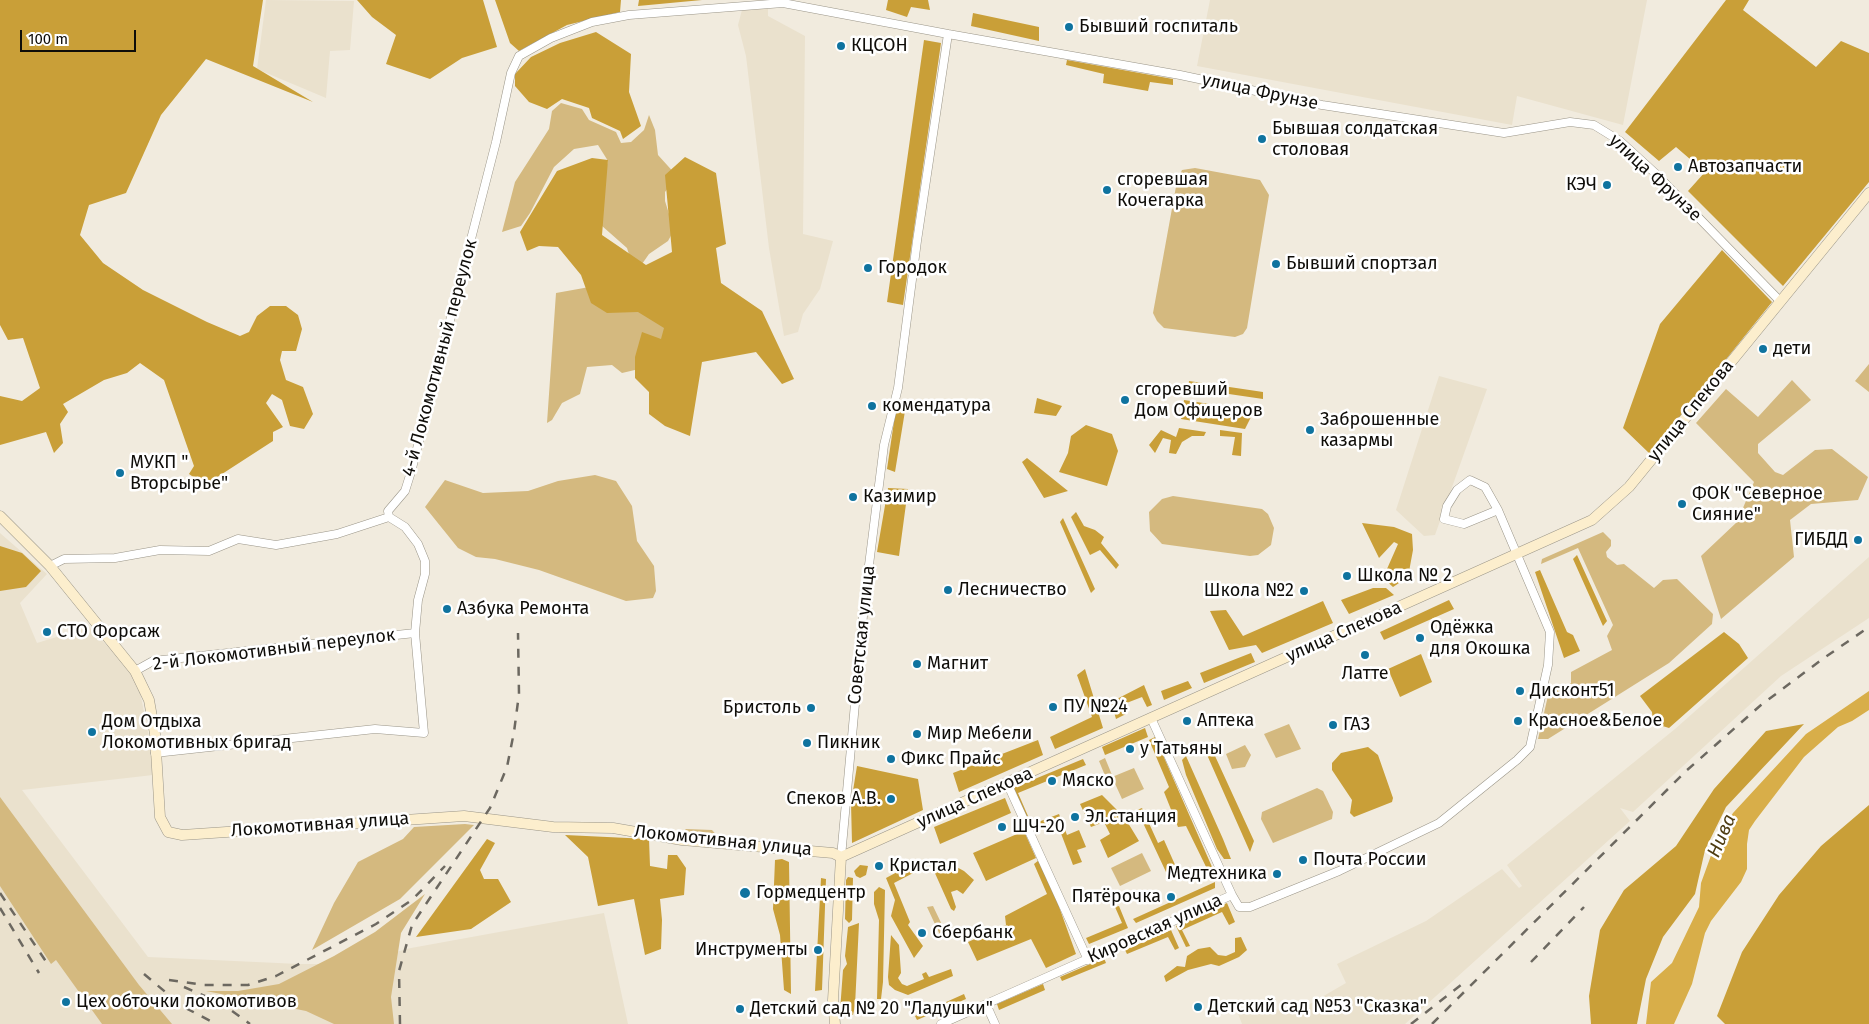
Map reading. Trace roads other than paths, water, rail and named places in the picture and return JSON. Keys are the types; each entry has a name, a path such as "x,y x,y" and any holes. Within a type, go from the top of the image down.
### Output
{"main road":[{"name":"улица Спекова","path":"841,857 1592,520 1629,486 1869,193"},
{"name":"Локомотивная улица","path":"0,516 50,566 135,671 149,700 160,816 168,832 182,835 464,816 553,827 613,828 682,840 833,853 841,857"},
{"name":"Советская улица","path":"835,1024 833,1000 841,857"}],"street":[{"name":"улица Фрунзе","path":"519,56 551,38 592,22 629,15 783,2 948,34 1180,75 1322,105 1504,133 1570,122 1594,125 1620,141 1656,173 1780,301"},
{"name":"Советская улица","path":"841,857 864,605 884,445 898,388 948,34"},
{"name":"4-й Локомотивный переулок","path":"389,517 388,511 405,491 411,472 496,142 511,73 519,56"},
{"name":"Кировская улица","path":"941,1024 1232,895 1239,907 1258,905 1426,831 1517,760 1530,747 1548,665 1550,632 1498,510 1485,487 1470,480 1457,490 1447,506 1444,520 1464,524 1498,510"},
{"path":"50,566 64,559 114,558 160,550 209,551 238,539 276,545 337,534 389,517 405,527 418,544 425,561 425,574 418,600 415,633 424,733 375,729 155,753"},
{"name":"2-й Локомотивный переулок","path":"135,671 153,661 415,633"},
{"path":"1151,718 1232,895"},
{"path":"1007,783 1088,960"},
{"path":"986,1004 995,1024"}],"water":[{"name":"Нива","path":"1869,691 1869,710 1838,727 1804,757 1749,830 1747,869 1741,882 1711,921 1705,933 1692,984 1674,1024 1646,1024 1651,982 1672,963 1699,907 1701,883 1717,839 1733,813 1806,734"}],"railway":[{"path":"1432,1024 1686,771 1761,705 1869,627"},
{"path":"400,1024 399,971 412,925 490,808 507,767 519,694 518,633"},
{"path":"169,980 204,985 248,985 276,976 376,924 412,900 445,866"},
{"path":"0,893 49,966"},
{"path":"1531,962 1584,907"},
{"path":"0,908 39,973"},
{"path":"144,974 182,1006 216,1024"},
{"path":"1411,1024 1466,981"},
{"path":"184,987 221,1003 250,1024"}],"place":[{"name":"Бывший госпиталь","path":"1069,27"},
{"name":"КЦСОН","path":"841,46"},
{"name":"Бывшая солдатская столовая","path":"1262,139"},
{"name":"Автозапчасти","path":"1678,167"},
{"name":"КЭЧ","path":"1607,185"},
{"name":"сгоревшая Кочегарка","path":"1107,190"},
{"name":"Бывший спортзал","path":"1276,264"},
{"name":"Городок","path":"868,268"},
{"name":"дети","path":"1763,349"},
{"name":"сгоревший Дом Офицеров","path":"1125,400"},
{"name":"комендатура","path":"872,406"},
{"name":"Заброшенные казармы","path":"1310,430"},
{"name":"МУКП \" Вторсырье\"","path":"120,473"},
{"name":"Казимир","path":"853,497"},
{"name":"ФОК \"Северное Сияние\"","path":"1682,504"},
{"name":"ГИБДД","path":"1858,540"},
{"name":"Школа № 2","path":"1347,576"},
{"name":"Лесничество","path":"948,590"},
{"name":"Школа №2","path":"1304,591"},
{"name":"Азбука Ремонта","path":"447,609"},
{"name":"СТО Форсаж","path":"47,632"},
{"name":"Одёжка для Окошка","path":"1420,638"},
{"name":"Латте","path":"1365,655"},
{"name":"Магнит","path":"917,664"},
{"name":"Дисконт51","path":"1520,691"},
{"name":"ПУ №24","path":"1053,707"},
{"name":"Бристоль","path":"811,708"},
{"name":"Аптека","path":"1187,721"},
{"name":"Красное&Белое","path":"1518,721"},
{"name":"ГАЗ","path":"1333,725"},
{"name":"Дом Отдыха Локомотивных бригад","path":"92,732"},
{"name":"Мир Мебели","path":"917,734"},
{"name":"Пикник","path":"807,743"},
{"name":"у Татьяны","path":"1130,749"},
{"name":"Фикс Прайс","path":"891,759"},
{"name":"Мяско","path":"1052,781"},
{"name":"Спеков А.В.","path":"891,799"},
{"name":"Эл.станция","path":"1075,817"},
{"name":"ШЧ-20","path":"1002,827"},
{"name":"Почта России","path":"1303,860"},
{"name":"Кристал","path":"879,866"},
{"name":"Медтехника","path":"1277,874"},
{"name":"Гормедцентр","path":"745,893"},
{"name":"Пятёрочка","path":"1171,897"},
{"name":"Сбербанк","path":"922,933"},
{"name":"Инструменты","path":"818,950"},
{"name":"Цех обточки локомотивов","path":"66,1002"},
{"name":"Детский сад №53 \"Сказка\"","path":"1198,1007"},
{"name":"Детский сад № 20 \"Ладушки\"","path":"740,1009"}]}
